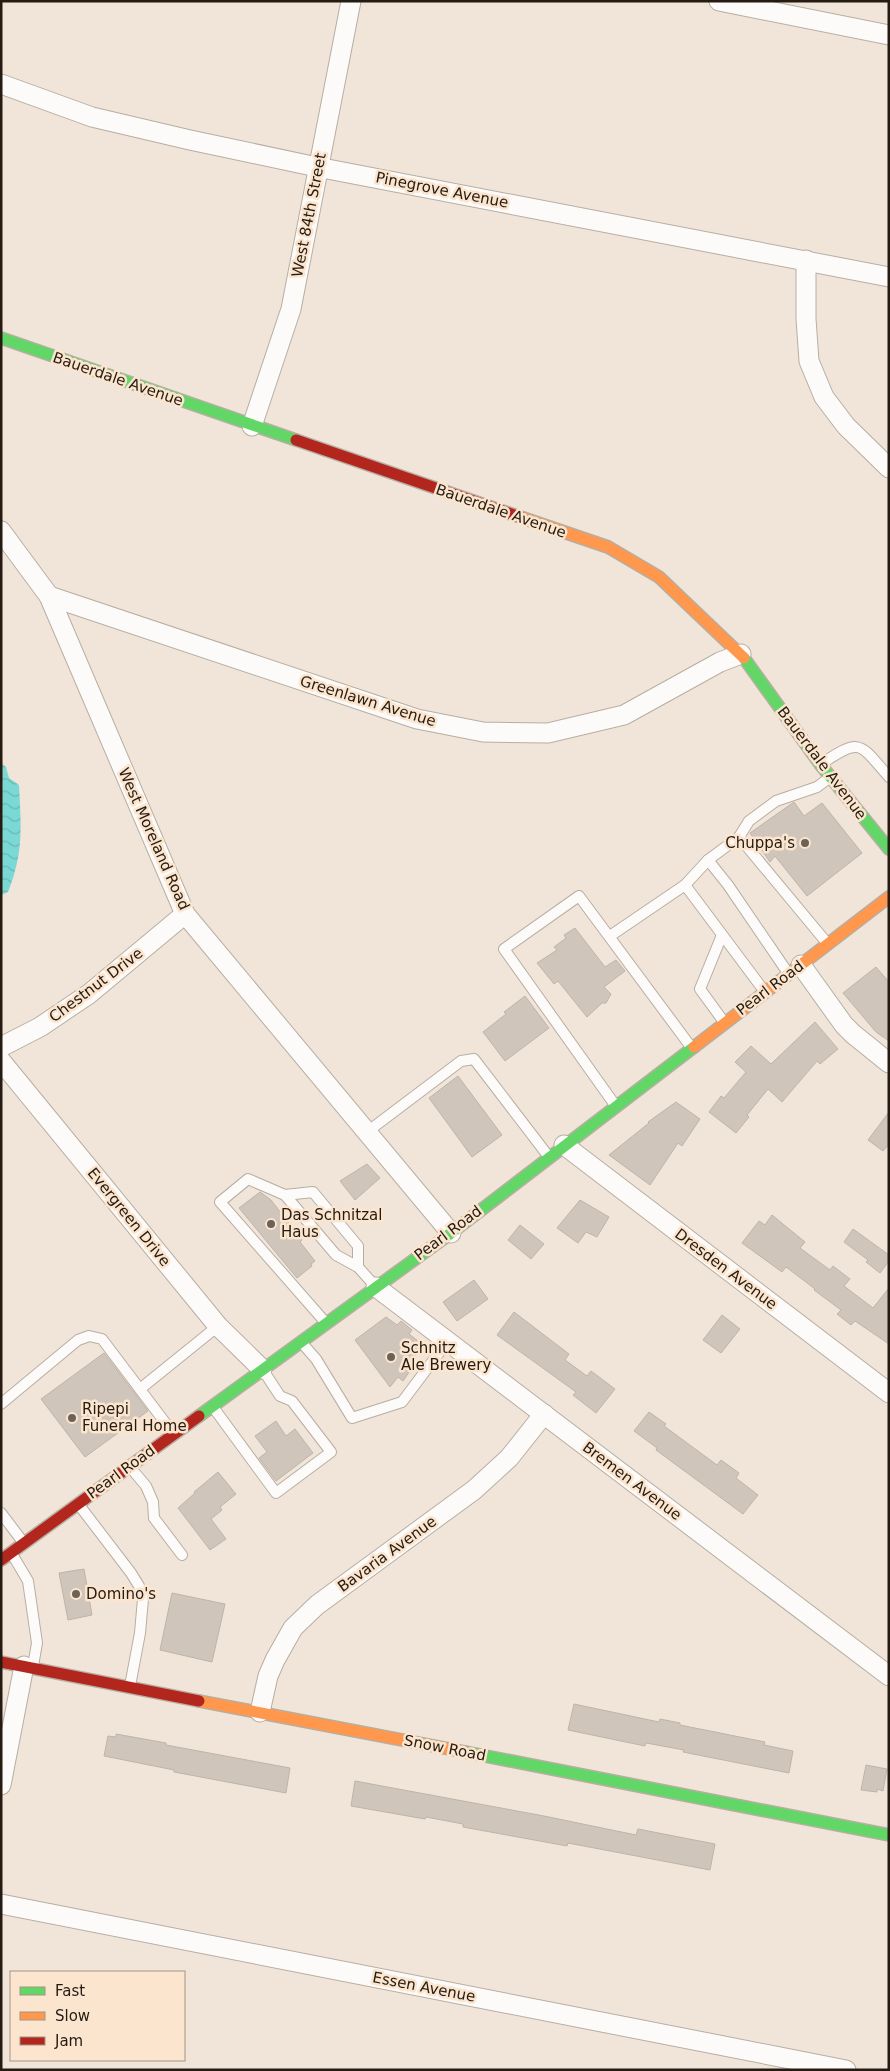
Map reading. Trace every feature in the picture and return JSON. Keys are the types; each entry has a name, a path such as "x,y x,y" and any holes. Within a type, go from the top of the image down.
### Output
{"main road":[{"name":"Bauerdale Avenue","path":"1,338 608,547 659,577 741,654 820,764 889,849"},
{"name":"Pearl Road","path":"1,1560 450,1233 889,897"},
{"name":"Snow Road","path":"1,1662 889,1835"}],"street":[{"name":"West 84th Street","path":"252,426 291,309 351,1"},
{"path":"719,1 889,35"},
{"name":"Pinegrove Avenue","path":"1,84 92,117 318,166 889,276"},
{"path":"806,260 806,319 809,361 824,397 846,426 889,468"},
{"name":"West Moreland Road","path":"1,531 49,596 186,914 450,1233"},
{"name":"Greenlawn Avenue","path":"49,596 417,719 483,732 548,733 624,715 720,662 741,654"},
{"name":"Chestnut Drive","path":"1,1047 40,1027 88,994 186,914"},
{"path":"794,969 848,1030 889,1063"},
{"name":"Evergreen Drive","path":"1,1061 218,1326 262,1369"},
{"name":"Dresden Avenue","path":"564,1145 889,1392"},
{"name":"Bremen Avenue","path":"376,1287 889,1676"},
{"name":"Bavaria Avenue","path":"260,1712 268,1676 284,1643 300,1620 317,1604 474,1490 509,1458 544,1414"},
{"path":"1,1785 8,1719 28,1667"},
{"name":"Essen Avenue","path":"1,1904 846,2070"}],"lane":[{"path":"820,764 845,748 858,746 889,777"},
{"path":"610,936 685,885 708,860 739,837 749,821 776,801 817,786 831,777"},
{"path":"739,837 828,944"},
{"path":"708,860 794,969"},
{"path":"685,885 765,992"},
{"path":"615,1106 504,949 580,896 642,984 691,1048"},
{"path":"722,935 700,989 724,1023"},
{"path":"367,1132 461,1061 474,1060 549,1156"},
{"path":"326,1323 220,1202 248,1179 285,1195 336,1255 358,1267 376,1287"},
{"path":"285,1195 313,1192 358,1246 358,1267"},
{"path":"140,1389 218,1326"},
{"path":"1,1404 78,1340 89,1336 102,1339 174,1434"},
{"path":"300,1342 316,1359 352,1418 402,1402 447,1342"},
{"path":"212,1406 276,1493 331,1452 292,1401 280,1396 262,1369"},
{"path":"129,1467 146,1486 153,1502 154,1518 182,1555"},
{"path":"78,1504 131,1573 139,1586 143,1599 140,1633 130,1687"},
{"path":"1,1513 24,1544"},
{"path":"12,1553 28,1581 37,1643 28,1667"}],"water":[{"path":"1,763 6,767 9,778 19,785 21,827 19,852 13,878 8,892 1,895"}],"building":[{"name":"Chuppa's","path":"794,802 804,816 822,803 862,853 807,896 775,856 770,862 750,833"},
{"path":"575,928 605,967 616,960 625,971 604,987 611,994 606,1003 602,1003 587,1017 558,981 554,984 537,963 557,950 554,947 566,938 564,935"},
{"path":"876,967 889,982 889,1041 876,1032 843,993"},
{"path":"525,996 549,1028 505,1061 483,1032 506,1014 504,1012"},
{"path":"815,1022 838,1049 820,1064 817,1061 782,1102 768,1089 747,1115 749,1117 736,1133 709,1112 721,1096 724,1098 746,1072 735,1062 751,1046 771,1064"},
{"path":"458,1076 502,1135 472,1157 429,1098"},
{"path":"676,1102 700,1119 682,1146 678,1143 650,1185 609,1155 648,1122"},
{"path":"889,1112 889,1144 883,1151 868,1140"},
{"path":"367,1164 380,1178 355,1200 340,1181"},
{"name":"Das Schnitzal Haus","path":"260,1192 271,1200 302,1240 300,1242 315,1261 311,1264 312,1266 297,1278 239,1208"},
{"path":"580,1200 609,1217 597,1237 586,1232 578,1243 557,1228"},
{"path":"772,1215 805,1242 800,1248 830,1270 833,1266 850,1279 844,1286 873,1308 889,1288 889,1344 855,1321 851,1325 837,1314 841,1310 786,1267 782,1272 742,1243 759,1221 765,1225"},
{"path":"520,1225 544,1244 531,1259 508,1240"},
{"path":"853,1229 889,1255 889,1261 880,1273 866,1262 868,1260 844,1242"},
{"path":"474,1280 488,1299 457,1321 443,1302"},
{"path":"514,1312 569,1354 565,1360 587,1376 591,1371 615,1389 596,1413 573,1395 576,1392 497,1335"},
{"path":"722,1315 740,1329 721,1353 703,1340"},
{"name":"Schnitz Ale Brewery","path":"386,1317 397,1325 401,1321 412,1330 409,1334 423,1345 406,1368 410,1371 403,1381 398,1377 390,1387 355,1340"},
{"path":"104,1353 148,1411 85,1457 41,1399"},
{"path":"649,1412 666,1424 664,1426 717,1465 721,1460 739,1473 736,1478 758,1495 743,1514 656,1450 657,1448 634,1431"},
{"path":"276,1421 286,1436 295,1429 313,1453 276,1481 259,1458 267,1452 255,1436"},
{"path":"218,1472 236,1494 220,1507 222,1510 211,1519 226,1539 210,1550 178,1508"},
{"name":"Domino's","path":"84,1569 92,1615 68,1620 59,1573"},
{"path":"172,1593 225,1604 212,1662 160,1650"},
{"path":"574,1704 659,1722 660,1719 680,1723 680,1725 765,1742 764,1745 793,1751 789,1773 683,1752 684,1750 646,1743 645,1746 568,1730"},
{"path":"116,1734 290,1768 286,1793 174,1772 174,1770 104,1756 108,1736 116,1737"},
{"path":"866,1765 887,1769 883,1791 877,1789 877,1792 861,1790"},
{"path":"355,1781 636,1835 638,1829 715,1844 710,1870 568,1843 567,1846 463,1827 463,1824 426,1817 425,1819 351,1806"}],"traffic: fast":[{"path":"1,338 296,440"},
{"path":"744,658 820,764 889,849"},
{"path":"199,1416 451,1233 694,1047"},
{"path":"465,1752 889,1835"}],"traffic: slow":[{"path":"520,517 608,547 659,577 744,658"},
{"path":"694,1047 889,897"},
{"path":"199,1701 465,1752"}],"traffic: jam":[{"path":"296,440 520,517"},
{"path":"1,1560 199,1416"},
{"path":"1,1662 199,1701"}],"place":[{"name":"Chuppa's","path":"805,843"},
{"name":"Das Schnitzal Haus","path":"271,1224"},
{"name":"Schnitz Ale Brewery","path":"391,1357"},
{"name":"Ripepi Funeral Home","path":"72,1418"},
{"name":"Domino's","path":"76,1594"}]}
